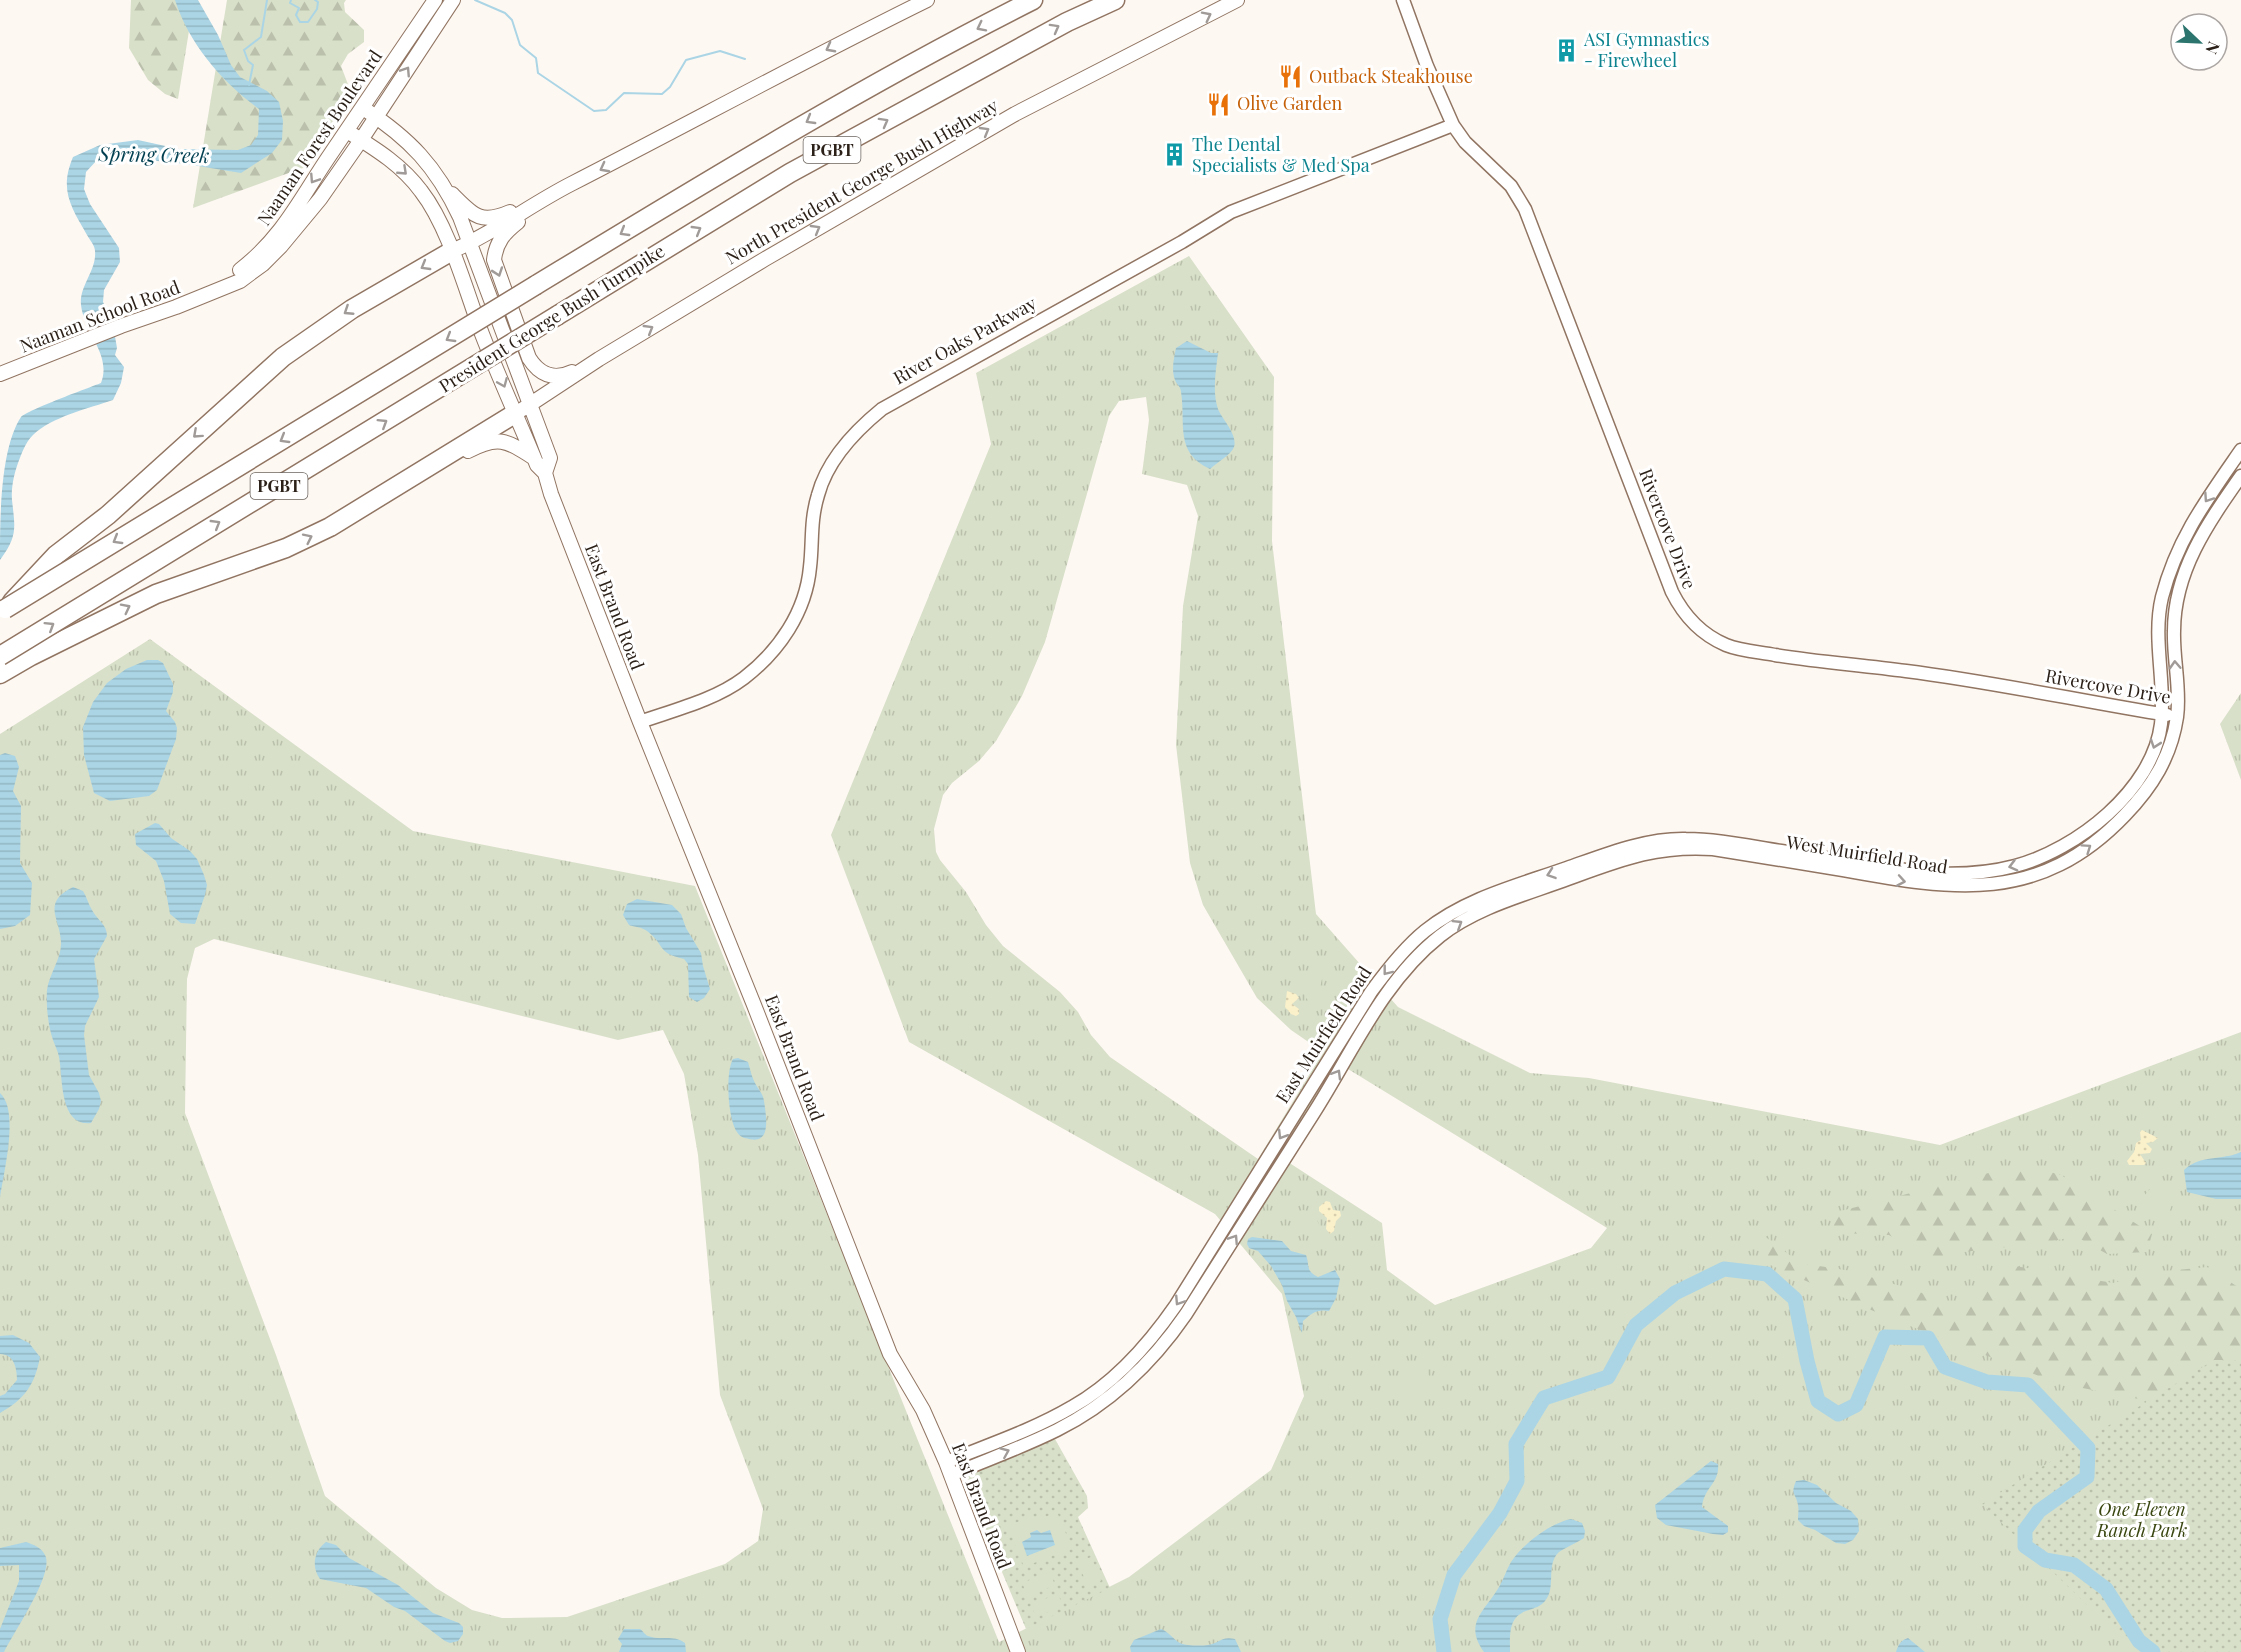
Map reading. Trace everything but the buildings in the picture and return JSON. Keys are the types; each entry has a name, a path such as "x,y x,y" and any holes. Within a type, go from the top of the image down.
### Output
{"highway":[{"name":"President George Bush Turnpike","path":"2,610 814,117 911,63 1033,0"},
{"name":"President George Bush Turnpike","path":"0,656 790,173 1067,22 1115,0"},
{"path":"2,610 56,555 108,514 283,357 343,315 452,251"},
{"path":"0,674 31,656 156,594 286,548 330,527 523,409"}],"main road":[{"name":"Naaman Forest Boulevard","path":"212,292 249,263 279,233 435,0"},
{"name":"Naaman Forest Boulevard","path":"212,292 240,280 263,264 320,199 453,0"},
{"path":"452,251 470,243 568,186 846,39 927,0"},
{"name":"North President George Bush Highway","path":"523,409 765,259 1015,114 1237,0"},
{"name":"East Brand Road","path":"363,108 398,133 416,150 446,189 470,243 523,409 534,458 545,473 551,494 640,722 754,1005 890,1354 923,1410 946,1462 1018,1652"},
{"name":"East Brand Road","path":"347,131 401,168 429,202 452,251 483,337 550,458 545,473"},
{"path":"446,189 475,215 482,219 495,219 560,186 568,186"},
{"path":"568,186 560,196 525,217 503,236 496,247 494,260 529,358 536,369 547,375 559,376 599,360"},
{"name":"Naaman School Road","path":"0,374 212,292"},
{"path":"448,455 464,453 483,443 500,440 513,444 534,458"}],"street":[{"name":"Rivercove Drive","path":"1403,0 1427,66 1454,124 1465,142 1511,186 1525,209 1672,592 1681,610 1693,624 1713,639 1749,651 1908,671 2177,717"},
{"name":"River Oaks Parkway","path":"640,722 715,693 742,679 780,643 794,620 804,594 810,568 810,541 814,513 822,483 836,458 850,440 882,409 1182,242 1231,212 1454,124"},
{"name":"West Muirfield Road","path":"1855,862 1954,875 1994,871 2041,857 2086,831 2106,816 2126,795 2142,775 2158,740 2163,700 2158,633 2161,601 2169,574 2189,527 2241,450"},
{"name":"West Muirfield Road","path":"1576,876 1620,860 1684,847 1713,849 1925,884 1973,886 2011,882 2033,876 2086,849 2114,827 2138,802 2161,770 2177,717 2174,630 2179,590 2201,534 2241,476"},
{"name":"East Muirfield Road","path":"946,1462 1052,1419 1074,1406 1114,1376 1138,1353 1176,1305 1371,992 1407,947 1442,919 1462,907 1506,889 1615,851 1666,840 1685,838 1713,841 1855,862"},
{"name":"East Muirfield Road","path":"951,1475 1058,1430 1121,1388 1171,1336 1186,1314 1314,1113 1391,986 1411,962 1441,935 1473,915 1576,876"}],"green space":[{"path":"131,0 194,0 178,99 165,94 148,80 129,48"},
{"path":"227,0 346,0 345,12 364,30 364,42 348,54 341,66 349,87 319,150 305,167 193,208"},
{"path":"1189,256 1274,377 1272,541 1316,914 1398,1007 1530,1073 1589,1078 1940,1145 2241,1032 2241,1652 0,1652 0,734 150,639 413,831 695,886 999,1642 1129,1577 1271,1470 1304,1396 1282,1294 1215,1214 909,1042 831,835 991,444 976,373","holes":["1146,397 1149,420 1142,474 1187,485 1198,516 1183,606 1176,745 1190,863 1203,905 1257,998 1291,1030 1323,1052 1258,1159 1110,1057 1091,1035 1078,1012 1060,992 1003,946 936,852 934,829 943,795 952,783 979,761 996,741 1022,696 1045,642 1109,416 1119,401","214,939 618,1040 663,1030 684,1074 698,1155 720,1395 763,1509 758,1541 725,1564 567,1617 502,1618 472,1610 436,1588 325,1496 276,1355 185,1113 187,979 195,948","1348,1069 1607,1228 1591,1248 1435,1305 1387,1270 1382,1223 1288,1162"]},
{"path":"2241,693 2241,780 2220,724"},
{"path":"1305,973 1320,975 1322,979 1316,1003 1311,1004 1302,989 1301,981"},
{"path":"2032,1167 2061,1175 2152,1234 2147,1252 2107,1254 2075,1236 1929,1259 1889,1235 1840,1233 1833,1225 1833,1213 2004,1169"},
{"path":"2162,1182 2168,1186 2170,1194 2175,1196 2169,1213 2160,1220 2152,1218 2147,1213 2141,1199 2153,1186"},
{"path":"1303,1210 1311,1214 1319,1223 1318,1236 1307,1235 1296,1228 1294,1217"},
{"path":"1802,1219 1810,1220 1815,1240 1811,1245 1806,1246 1790,1235"},
{"path":"1767,1238 1800,1263 1851,1271 1920,1292 1954,1310 1980,1304 1979,1285 2015,1266 2113,1283 2148,1273 2207,1267 2241,1289 2241,1419 2057,1383 1887,1317 1759,1260"},
{"name":"One Eleven Ranch Park","path":"2214,1360 2241,1360 2241,1652 2136,1652 1982,1504"},
{"path":"1415,1363 1426,1368 1429,1380 1427,1385 1414,1392 1402,1390 1399,1384"},
{"path":"1055,1439 1087,1496 1088,1508 1078,1517 1110,1588 1026,1629 962,1477"},
{"path":"1057,1512 1072,1548 1024,1567 1008,1526 1030,1517 1033,1522"},
{"path":"1091,1557 1101,1581 1088,1587 1078,1563"},
{"path":"1050,1572 1055,1585 1028,1596 1022,1583"},
{"path":"1058,1594 1063,1606 1036,1617 1031,1604"}],"sand":[{"path":"1287,991 1296,994 1299,998 1292,1004 1299,1009 1299,1014 1296,1016 1285,1007"},
{"path":"2142,1130 2158,1138 2146,1143 2152,1149 2150,1153 2140,1154 2146,1163 2144,1165 2129,1165 2127,1161 2134,1152 2136,1143 2141,1140"},
{"path":"1326,1201 1330,1202 1333,1210 1340,1211 1341,1216 1336,1221 1334,1231 1330,1234 1326,1229 1327,1218 1319,1211 1319,1207"}],"water":[{"name":"Spring Creek","path":"175,0 198,0 218,35 231,65 240,77 267,91 279,102 283,121 282,140 272,153 241,173 186,164 110,156 98,159 86,172 84,189 90,204 119,248 120,262 104,290 103,302 112,319 117,348 115,355 124,367 121,383 113,400 50,423 28,441 13,481 14,532 0,560 1,505 5,465 14,431 21,417 46,404 101,383 103,373 100,353 83,315 81,305 95,251 69,198 67,179 73,157 100,145 138,140 179,149 238,150 251,145 258,135 259,109 232,87 208,61 189,32"},
{"path":"1187,341 1211,353 1218,353 1215,381 1216,402 1235,442 1227,456 1210,469 1191,455 1184,436 1181,390 1175,380 1173,368 1176,348"},
{"path":"147,660 158,660 163,663 173,684 173,692 166,711 175,722 176,739 157,790 149,796 110,801 94,793 84,755 83,727 93,702 107,683 126,669"},
{"path":"5,753 15,756 19,767 13,791 21,806 20,863 32,883 30,915 15,926 0,929 0,755"},
{"path":"155,823 190,851 197,859 204,875 207,885 195,924 181,923 170,914 164,881 156,861 136,845 135,834"},
{"path":"73,887 83,891 91,908 105,928 107,936 94,959 99,997 85,1026 84,1035 89,1075 101,1101 91,1123 81,1122 73,1117 64,1099 59,1057 51,1034 47,1009 48,984 61,948 55,905 63,893"},
{"path":"637,899 672,905 681,914 686,928 701,953 710,989 704,998 697,1002 689,997 688,964 684,959 669,954 645,930 629,925 623,915 627,904"},
{"path":"738,1058 748,1062 753,1079 763,1098 766,1128 761,1138 756,1140 739,1135 731,1117 729,1074 733,1059"},
{"path":"0,1093 6,1102 10,1128 0,1198"},
{"path":"2241,1152 2241,1199 2216,1199 2187,1192 2184,1170 2197,1162"},
{"path":"1252,1237 1282,1241 1291,1251 1306,1255 1310,1270 1314,1275 1318,1277 1335,1270 1340,1279 1336,1298 1329,1311 1318,1311 1306,1318 1303,1321 1302,1333 1282,1285 1271,1266 1258,1251 1249,1248 1248,1239"},
{"path":"13,1335 29,1343 40,1357 28,1390 9,1408 0,1413 0,1396 5,1394 17,1380 12,1359 0,1354 0,1336"},
{"path":"1711,1461 1718,1464 1717,1476 1703,1500 1702,1507 1728,1526 1728,1532 1723,1535 1713,1534 1666,1525 1657,1518 1655,1505"},
{"path":"1804,1480 1817,1485 1858,1519 1859,1531 1853,1540 1845,1544 1836,1543 1804,1526 1798,1520 1798,1507 1793,1489 1796,1481"},
{"path":"1571,1519 1582,1523 1585,1531 1584,1538 1559,1552 1555,1557 1550,1589 1545,1601 1538,1607 1517,1616 1510,1632 1510,1652 1484,1652 1476,1633 1478,1618 1501,1584 1511,1562 1522,1548 1538,1535 1554,1525"},
{"path":"1037,1530 1041,1533 1050,1530 1055,1545 1027,1556 1022,1542 1031,1537 1030,1533"},
{"path":"26,1542 39,1548 45,1555 44,1575 32,1603 4,1652 0,1652 0,1629 19,1581 19,1565 0,1566 0,1548"},
{"path":"326,1542 336,1545 349,1558 398,1585 433,1613 459,1623 463,1627 463,1634 458,1641 450,1643 405,1611 394,1607 366,1588 320,1579 315,1569 315,1559 316,1554"},
{"path":"624,1629 640,1629 653,1637 680,1640 685,1643 686,1652 619,1652 622,1644 618,1639"},
{"path":"1161,1629 1186,1645 1208,1645 1223,1639 1235,1639 1241,1652 1131,1652 1130,1647 1134,1640"},
{"path":"1908,1638 1925,1652 1896,1652 1900,1643"}],"waterway":[{"path":"249,85 253,65 248,61 244,50 261,37 267,0"},
{"path":"291,0 290,3 299,8 296,15 300,22 308,22 317,9 318,2 315,0"},
{"path":"475,0 505,13 512,20 520,45 536,58 538,73 594,111 606,110 624,93 662,94 670,87 686,60 720,51 745,59"},
{"path":"1444,1652 1440,1619 1454,1575 1500,1513 1517,1481 1516,1444 1544,1398 1608,1377 1636,1325 1675,1293 1724,1269 1767,1274 1795,1299 1807,1361 1818,1401 1838,1414 1856,1405 1885,1337 1928,1338 1945,1367 1987,1382 2028,1385 2088,1448 2087,1477 2039,1511 2025,1530 2025,1546 2045,1560 2074,1565 2106,1589 2139,1641 2153,1652"}],"place":[{"name":"ASI Gymnastics - Firewheel","path":"1566,50"},
{"name":"Outback Steakhouse","path":"1291,77"},
{"name":"Olive Garden","path":"1219,104"},
{"name":"The Dental Specialists & Med Spa","path":"1174,155"}]}
